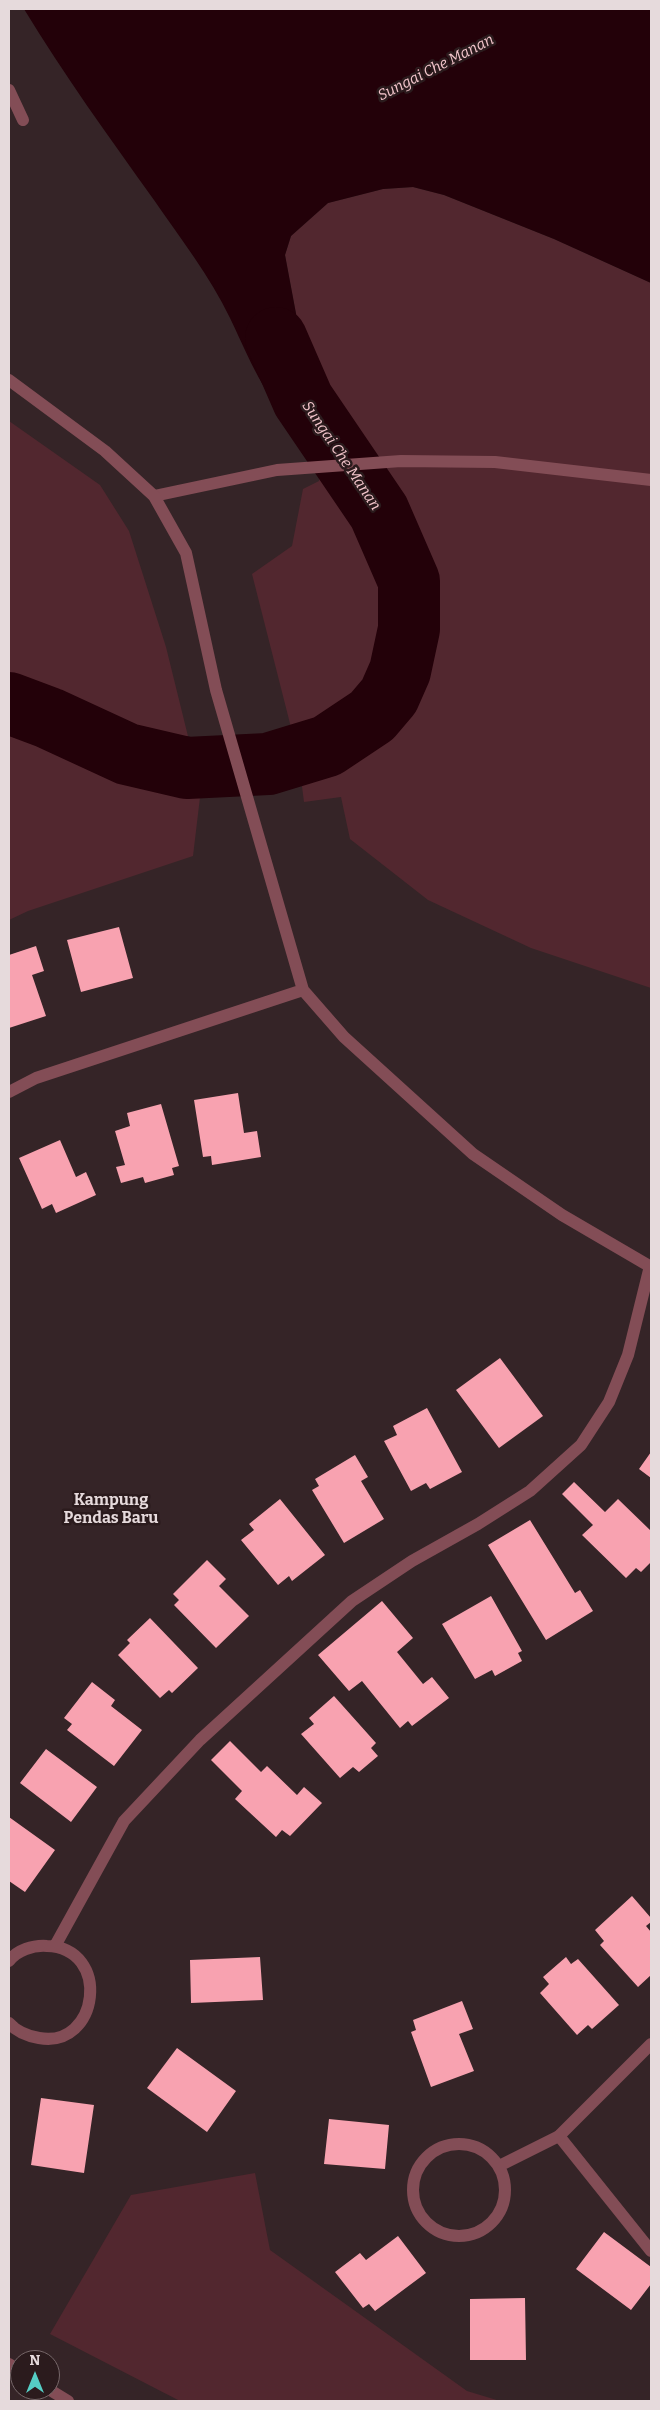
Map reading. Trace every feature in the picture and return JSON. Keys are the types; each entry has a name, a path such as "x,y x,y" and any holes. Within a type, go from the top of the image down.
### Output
{"street":[{"path":"9,90 23,120"},
{"path":"9,380 105,451 154,496 186,553 216,690 302,990 344,1038 472,1154 562,1215 651,1266 628,1355 609,1402 581,1445 530,1491 478,1524 412,1561 352,1601 200,1740 124,1821 55,1946"},
{"path":"154,496 254,474 401,461 494,462 651,480"},
{"path":"9,1092 36,1078 302,990"},
{"path":"9,1961 24,1949 39,1945 55,1946 70,1952 81,1962 88,1975 92,1990 90,2005 83,2019 72,2030 59,2037 44,2039 28,2036 14,2029 9,2023"},
{"path":"499,2166 559,2136 651,2044"},
{"path":"559,2136 651,2251"},
{"path":"446,2145 476,2146 489,2154 499,2166 505,2180 506,2195 502,2210 493,2222 480,2232 466,2236 450,2236 436,2230 424,2220 416,2207 413,2192 415,2177 421,2163 432,2152 446,2145"}],"shaded area":[{"path":"413,187 444,195 554,239 651,283 651,988 531,948 428,900 350,839 341,797 304,802 298,755 252,574 292,546 303,489 319,481 326,396 303,351 285,255 291,236 328,203 383,189"},
{"path":"9,421 100,485 129,531 166,647 201,789 193,856 28,911 9,920"},
{"path":"255,2173 270,2250 467,2391 500,2401 180,2401 50,2334 131,2195"}],"water":[{"path":"24,9 651,9 651,283 554,239 444,195 413,187 383,189 328,203 291,236 285,255 303,351 326,396 323,409 311,416 297,418 288,415 279,408 263,384 222,302 204,272 71,82"}],"building":[{"path":"119,927 133,978 81,992 67,940"},
{"path":"36,946 44,971 32,975 46,1016 9,1028 9,955"},
{"path":"238,1093 244,1133 257,1131 261,1157 212,1165 211,1156 203,1157 194,1100"},
{"path":"161,1104 179,1166 172,1168 174,1175 145,1183 143,1177 121,1183 116,1167 125,1165 115,1131 130,1126 127,1113"},
{"path":"60,1140 76,1177 86,1172 96,1195 56,1213 52,1204 42,1209 19,1158"},
{"path":"500,1358 543,1416 499,1448 456,1390"},
{"path":"427,1408 462,1472 430,1489 426,1483 411,1491 384,1441 397,1435 393,1426"},
{"path":"651,1452 651,1478 639,1469"},
{"path":"355,1455 368,1477 361,1481 384,1519 344,1543 312,1490 319,1486 315,1479"},
{"path":"574,1482 605,1512 618,1499 651,1531 651,1562 641,1572 636,1568 626,1578 582,1535 593,1525 562,1494"},
{"path":"280,1499 325,1555 292,1581 289,1576 278,1585 241,1540 254,1530 249,1524"},
{"path":"530,1520 575,1593 580,1590 593,1611 546,1640 488,1545"},
{"path":"207,1560 226,1579 219,1586 249,1616 216,1648 174,1605 179,1600 173,1594"},
{"path":"491,1596 522,1651 518,1653 522,1661 495,1676 492,1670 475,1679 442,1624"},
{"path":"382,1601 413,1638 397,1652 423,1684 432,1677 449,1698 412,1726 408,1721 400,1728 362,1681 349,1691 318,1655"},
{"path":"150,1618 198,1668 172,1693 169,1690 160,1698 118,1655 130,1643 127,1640"},
{"path":"92,1682 115,1700 111,1706 142,1730 114,1766 67,1730 72,1724 64,1718"},
{"path":"334,1696 376,1743 371,1748 378,1756 359,1772 353,1767 340,1778 301,1734 314,1724 309,1718"},
{"path":"230,1741 261,1772 267,1766 297,1795 304,1787 322,1803 290,1836 282,1830 276,1837 235,1799 242,1791 211,1760"},
{"path":"46,1749 97,1787 71,1822 20,1783"},
{"path":"9,1817 55,1850 25,1892 9,1881"},
{"path":"632,1896 651,1918 651,1922 646,1926 651,1932 651,1975 638,1987 600,1945 604,1941 595,1930"},
{"path":"260,1957 263,2000 191,2003 190,1960"},
{"path":"566,1957 571,1964 578,1959 619,2005 592,2029 588,2025 577,2035 540,1993 549,1984 543,1977"},
{"path":"462,2001 473,2029 459,2034 474,2071 431,2087 411,2032 416,2030 413,2020"},
{"path":"177,2048 236,2091 207,2132 147,2088"},
{"path":"41,2098 94,2105 84,2173 31,2165"},
{"path":"329,2119 389,2125 385,2169 324,2164"},
{"path":"604,2232 651,2267 651,2284 631,2310 576,2269"},
{"path":"398,2236 426,2273 375,2311 369,2304 363,2308 335,2272 360,2253 366,2260"},
{"path":"525,2298 526,2360 470,2360 470,2299"}],"waterway":[{"name":"Sungai Che Manan","path":"9,703 49,718 127,754 187,768 268,764 327,746 372,716 389,696 400,671 409,629 409,581 379,512 303,400 276,338"}],"district":[{"name":"Kampung Pendas Baru","path":"111,1510"}]}
